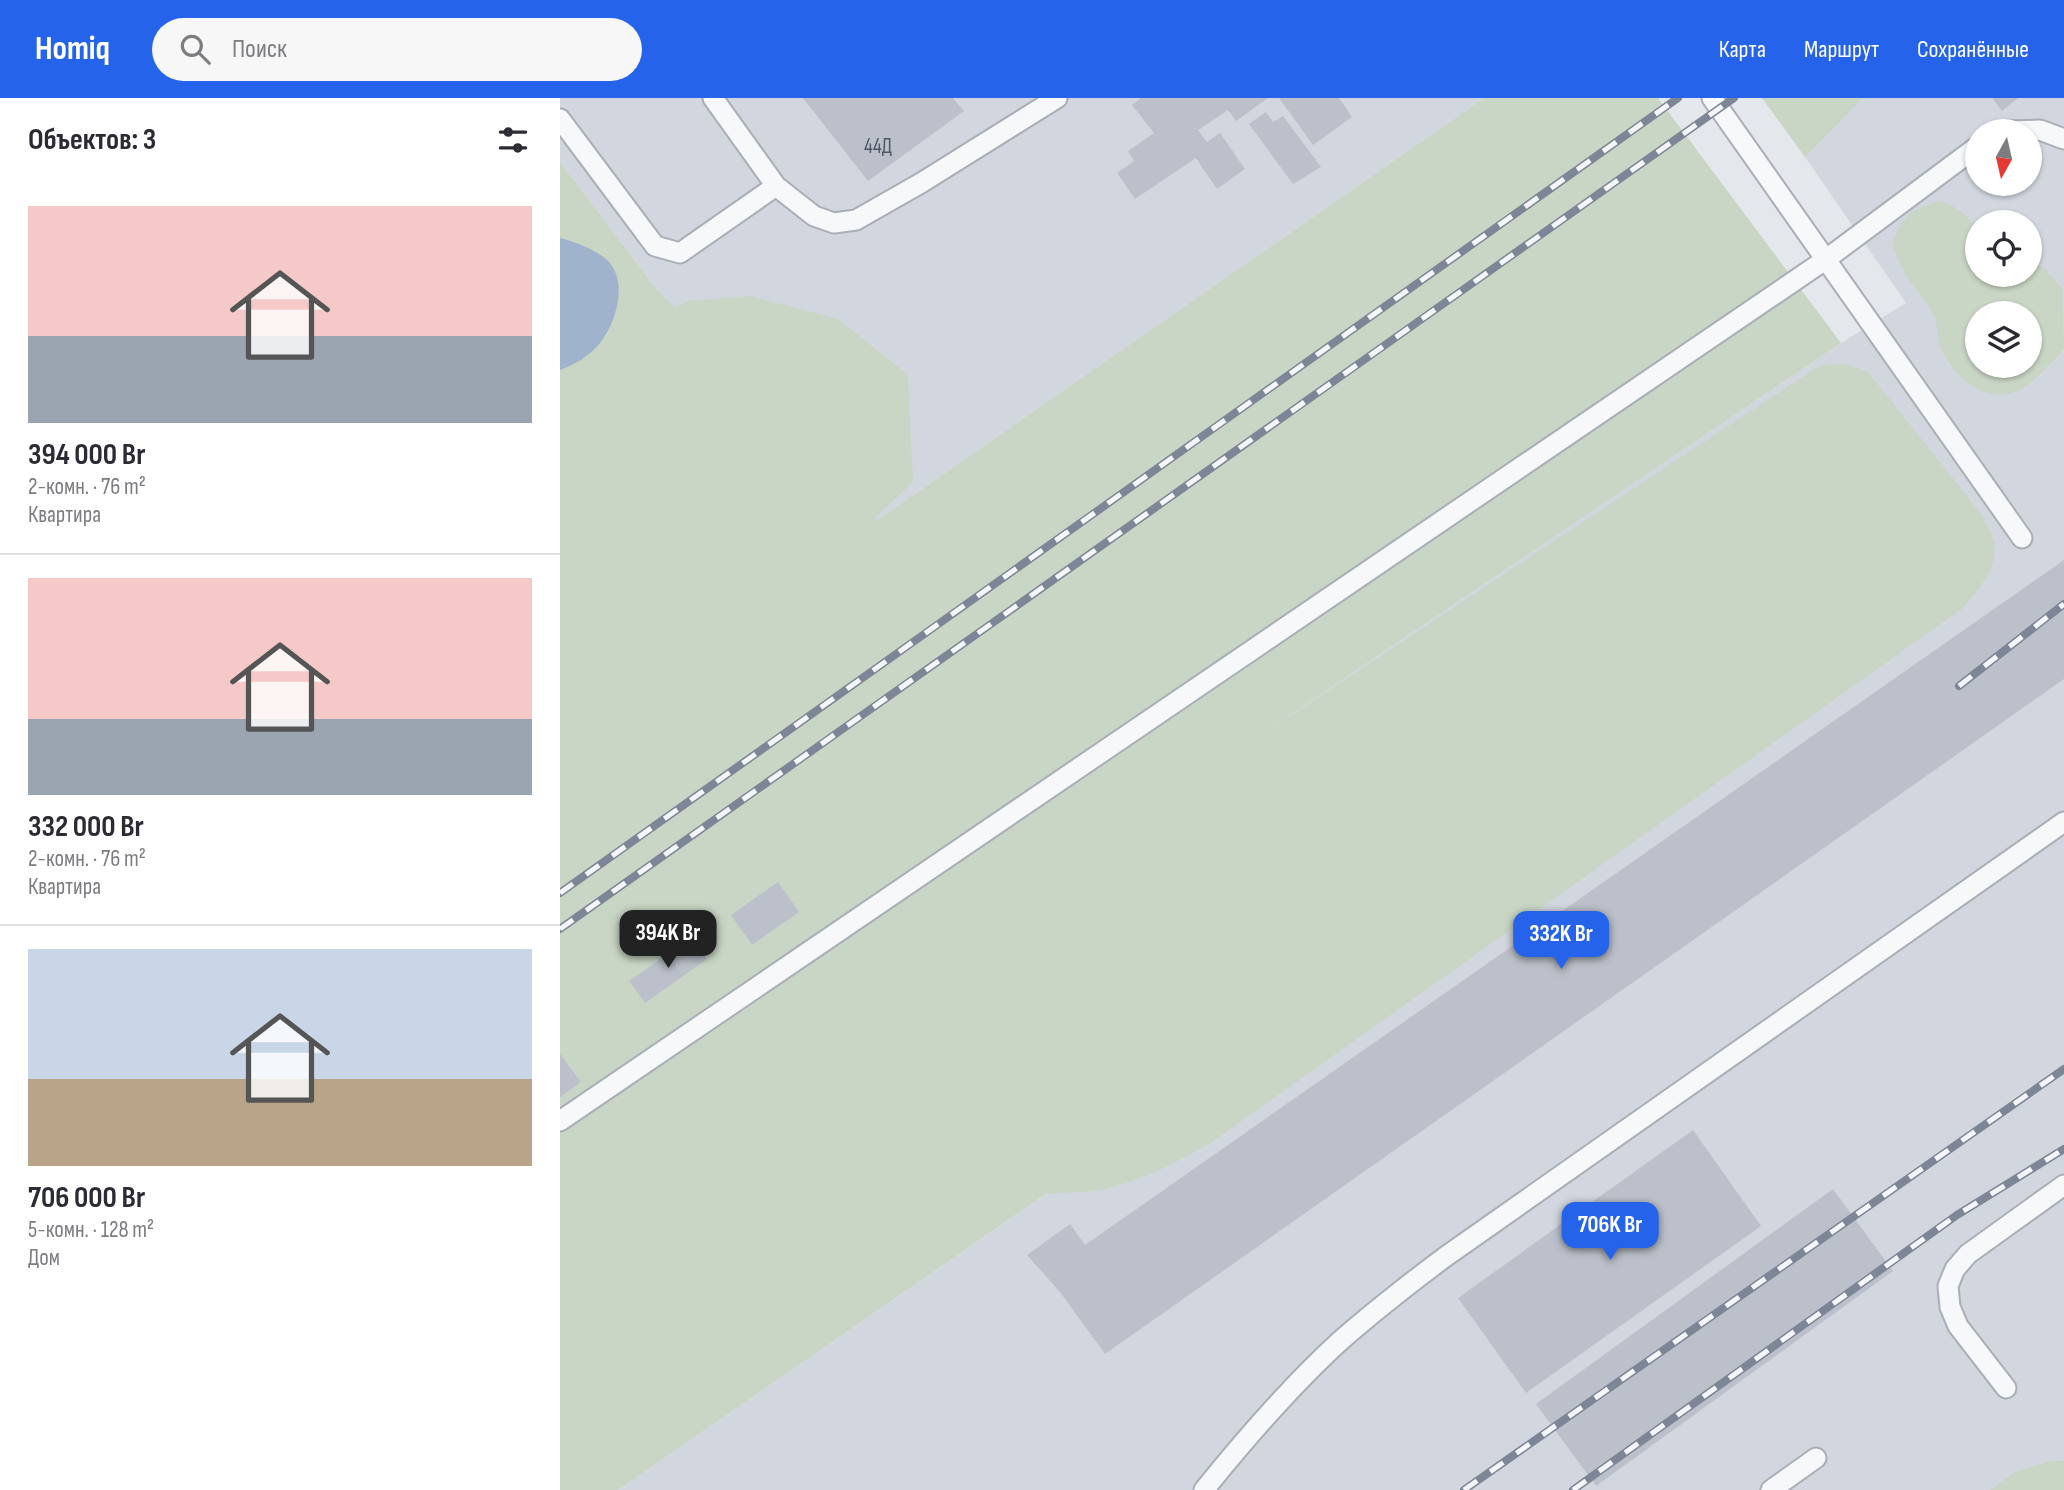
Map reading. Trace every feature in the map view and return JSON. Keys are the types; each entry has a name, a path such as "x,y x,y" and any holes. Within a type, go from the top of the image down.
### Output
{"lane":[{"path":"713,98 776,186 814,216 834,223 856,220 1057,98"},
{"path":"1712,98 2022,538"},
{"path":"560,119 655,246 680,253 776,186"},
{"path":"2042,131 2064,139"},
{"path":"560,1121 1825,260 1965,156"},
{"path":"1204,1490 1252,1431 1295,1386 1338,1343 1392,1297 1444,1257 2064,822"},
{"path":"2006,1388 1958,1326 1950,1307 1948,1286 1955,1269 1968,1254 2064,1185"},
{"path":"1771,1490 1816,1458"}],"shaded area":[{"path":"560,98 1484,98 876,521 653,285 560,162"},
{"path":"1863,98 2064,98 2064,1490 618,1490 1408,944 1252,741 1841,343 1906,303 1805,157"}],"green space":[{"path":"1484,98 1658,98 1841,343 1252,741 1819,366 1845,365 1869,373 1982,515 1993,537 1995,550 1991,568 1981,585 1963,608 1209,1144 1168,1166 1125,1184 1095,1191 1046,1194 618,1490 560,1490 560,162 653,285 675,308 687,301 751,296 838,319 908,375 913,482 874,518 876,521"},
{"path":"1762,98 1863,98 1805,157"},
{"path":"1940,201 1965,215 1965,287 2042,287 2042,267 2062,288 2064,349 2042,372 2042,301 1965,301 1965,378 2036,378 2028,385 2003,395 1982,391 1963,379 1948,361 1939,342 1933,315 1903,270 1892,245 1900,226 1913,211"},
{"path":"2051,1461 2064,1461 2064,1490 1990,1490 2015,1472"}],"water":[{"path":"560,238 586,247 609,262 615,271 619,292 611,325 600,343 582,360 560,370"}],"building":[{"path":"803,98 953,98 964,111 868,181"},
{"path":"1141,98 1268,98 1236,121 1228,110 1198,130 1207,142 1220,133 1245,169 1217,189 1196,158 1135,199 1117,173 1134,161 1128,151 1154,133 1132,105"},
{"path":"1279,98 1339,98 1352,117 1313,145"},
{"path":"1992,98 2018,98 2002,111"},
{"path":"1266,112 1273,122 1283,116 1321,167 1293,184 1249,124"},
{"path":"2064,560 2064,679 1105,1354 1060,1292 1027,1255 1070,1224 1085,1245"},
{"path":"778,882 799,912 752,945 731,915"},
{"path":"691,938 707,959 645,1003 629,981"},
{"path":"560,1054 581,1082 560,1097"},
{"path":"1693,1130 1761,1226 1526,1393 1458,1298"},
{"path":"1833,1189 1893,1271 1596,1486 1536,1404"}],"railway":[{"path":"560,893 1678,98"},
{"path":"560,929 1734,98"},
{"path":"1959,686 2064,604"},
{"path":"1464,1490 2064,1069"},
{"path":"1573,1490 1957,1215 2064,1149"}]}
